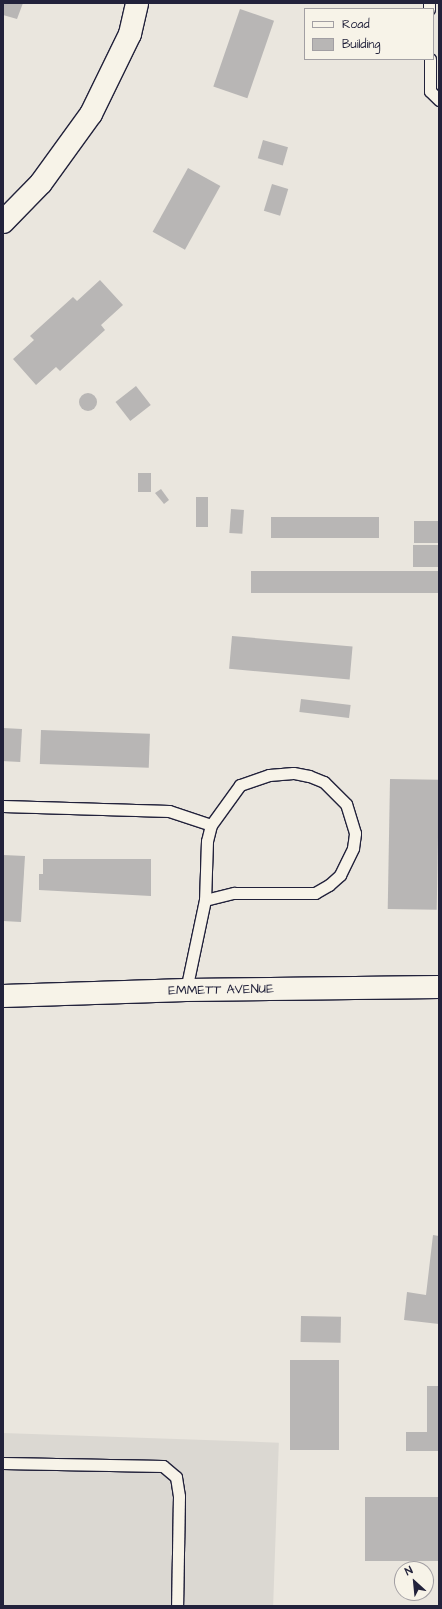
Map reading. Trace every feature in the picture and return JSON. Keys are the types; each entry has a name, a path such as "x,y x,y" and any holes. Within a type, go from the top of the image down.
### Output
{"street":[{"path":"3,222 41,183 91,114 130,34 137,3"},
{"name":"EMMETT AVENUE","path":"3,996 186,990 439,987"}],"lane":[{"path":"430,60 430,91 438,100"},
{"path":"186,990 205,900 207,841 211,824 240,785 269,775 293,773 324,782 336,792 346,804 355,833 348,862 340,875 315,893 234,893 205,900"},
{"path":"3,806 168,811 211,824"},
{"path":"3,1464 163,1466 176,1477 179,1496 178,1606"}],"shaded area":[{"path":"3,1433 279,1443 273,1606 3,1606"}],"building":[{"path":"3,3 23,3 17,19 3,15"},
{"path":"240,9 274,21 247,98 213,87"},
{"path":"263,140 288,147 283,165 258,158"},
{"path":"188,168 220,186 185,250 153,232"},
{"path":"272,184 288,189 280,216 264,211"},
{"path":"100,280 123,305 101,325 105,330 60,371 56,367 36,385 13,359 34,340 30,336 73,297 77,301"},
{"path":"136,386 151,405 130,421 116,402"},
{"path":"88,393 94,396 97,402 94,408 88,411 82,408 79,402 82,396"},
{"path":"138,473 151,473 151,492 138,492"},
{"path":"161,489 169,500 164,504 155,493"},
{"path":"196,497 208,497 208,527 196,527"},
{"path":"231,509 244,510 242,534 229,533"},
{"path":"271,517 379,517 379,538 271,538"},
{"path":"414,521 439,521 439,543 414,543"},
{"path":"413,545 439,545 439,567 413,567"},
{"path":"251,571 439,571 439,593 251,593"},
{"path":"232,636 353,647 350,679 229,669"},
{"path":"301,699 351,705 349,718 299,712"},
{"path":"3,728 22,729 20,762 3,761"},
{"path":"41,730 150,734 149,768 40,764"},
{"path":"390,779 439,780 437,910 388,909"},
{"path":"3,855 25,856 21,922 3,921"},
{"path":"43,859 151,859 151,896 39,890 39,874 43,874"},
{"path":"433,1235 439,1236 439,1324 404,1320 407,1292 426,1295"},
{"path":"301,1316 341,1317 341,1343 301,1342"},
{"path":"290,1360 339,1360 339,1450 290,1450"},
{"path":"427,1386 439,1386 439,1451 406,1451 406,1432 427,1432"},
{"path":"365,1497 439,1497 439,1561 365,1561"}]}
